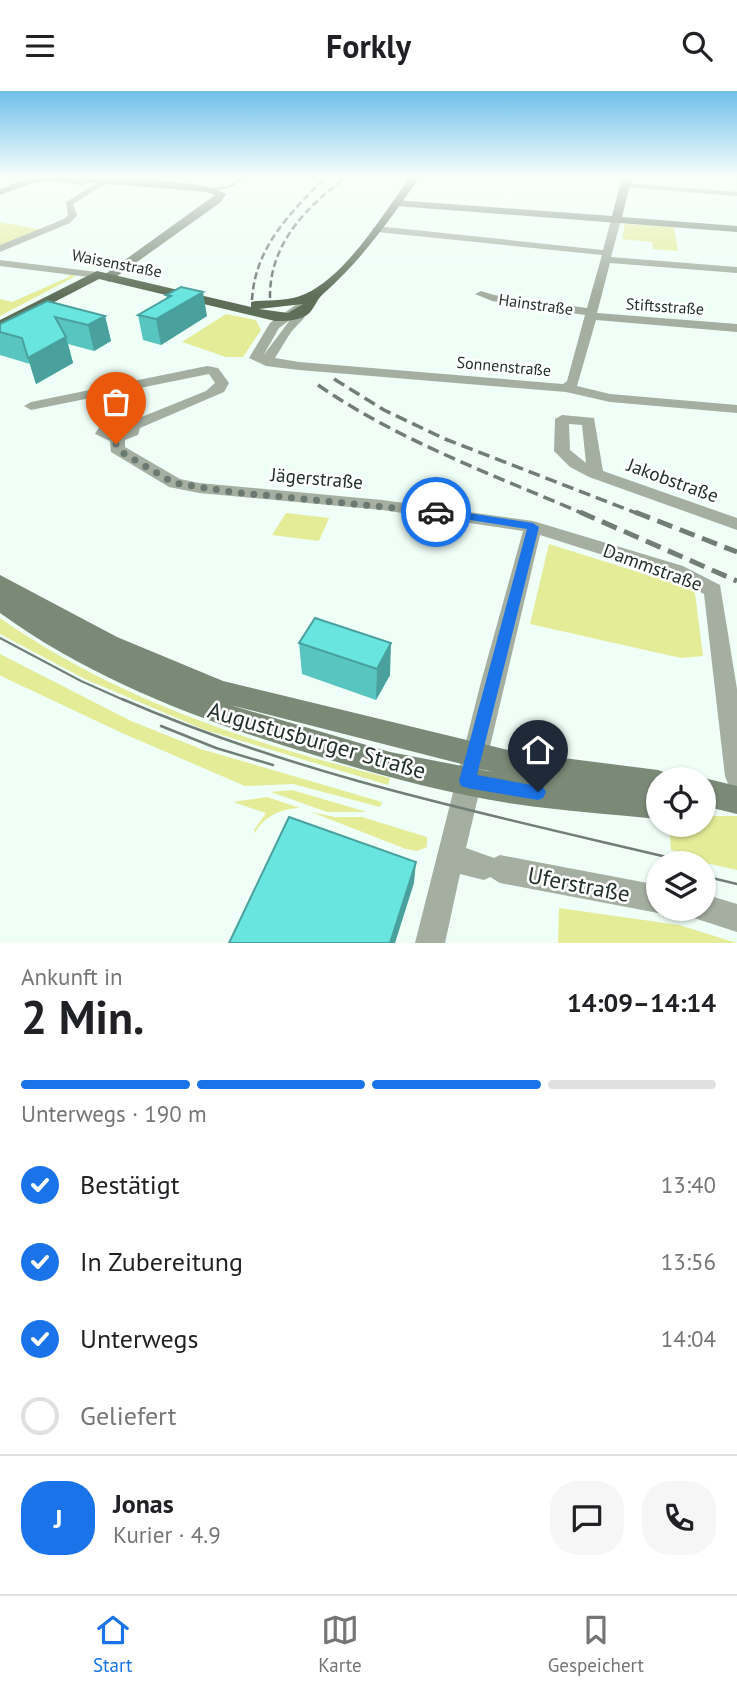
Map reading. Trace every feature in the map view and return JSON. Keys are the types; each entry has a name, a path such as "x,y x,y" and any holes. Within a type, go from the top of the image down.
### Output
{"main road":[{"path":"0,337 47,315 187,217"},
{"path":"284,321 306,311 314,295 386,217"},
{"path":"574,217 737,229"},
{"path":"0,326 103,277"},
{"name":"Waisenstraße","path":"103,277 284,321"},
{"path":"251,305 287,302 314,295"},
{"name":"Waisenstraße","path":"226,305 251,305"},
{"name":"Augustusburger Straße","path":"0,583 69,626 175,677 470,768 514,790 646,803"},
{"name":"Augustusburger Straße","path":"0,601 27,620 160,692 262,728 390,765 534,768 646,783"},
{"path":"716,795 737,801"},
{"path":"716,804 737,801"}],"street":[{"name":"Waisenstraße","path":"0,249 67,221 71,217"},
{"name":"Hainstraße","path":"566,388 573,383 616,220"},
{"path":"377,229 737,270"},
{"name":"Waisenstraße","path":"0,263 103,277"},
{"name":"Hainstraße","path":"481,294 592,314"},
{"path":"284,321 314,295"},
{"name":"Waisenstraße","path":"251,305 275,309 284,321"},
{"name":"Stiftsstraße","path":"592,314 737,328"},
{"name":"Sonnenstraße","path":"284,321 254,356 257,361 566,388 610,398 737,409"},
{"name":"Jägerstraße","path":"31,406 213,370 222,383 219,389 133,426 120,422 103,429 105,436 118,438 117,449 174,483 232,492 466,515 533,527"},
{"name":"Jakobstraße","path":"595,474 737,524"},
{"path":"429,943 470,768 533,527"},
{"name":"Dammstraße","path":"533,527 676,571 713,590 737,776"},
{"name":"Uferstraße","path":"450,858 646,897"},
{"path":"716,912 737,918"}],"green space":[{"path":"0,222 42,230 0,247"},
{"path":"625,224 674,227 678,251 653,249 652,242 622,239"},
{"path":"59,272 76,276 0,316 0,299 12,302 71,276"},
{"path":"226,314 256,320 261,330 243,357 226,357 182,342"},
{"path":"286,513 329,518 319,541 272,535"},
{"path":"549,544 689,588 695,593 703,656 681,658 530,624"},
{"path":"0,618 91,673 139,696 237,734 390,778 388,785 205,730 85,679 0,634"},
{"path":"0,654 131,721 201,749 382,802 380,807 293,784 245,786 122,733 3,677 0,675"},
{"path":"292,790 367,812 327,812 271,792"},
{"path":"267,797 300,808 274,815 263,822 255,833 254,830 266,813 233,802"},
{"path":"311,812 335,817 362,817 427,837 427,847 417,851 406,849"},
{"path":"716,816 737,816 737,870 716,865 716,851 671,850 670,837 716,837"},
{"path":"559,908 679,925 737,943 558,943"}],"building":[{"path":"181,287 203,292 156,319 138,315 171,296 166,295"},
{"path":"47,301 105,316 88,325 55,317 66,337 28,358 22,338 0,332 0,324"},
{"path":"315,618 391,643 377,669 299,643"},
{"path":"289,817 416,862 390,943 229,943"}],"tram line":[{"path":"0,638 81,681 126,701"},
{"path":"122,699 191,727 332,773 475,812 646,852"},
{"path":"161,726 216,748 273,765"},
{"path":"716,879 737,884"}],"railway":[{"path":"252,300 260,263 267,247 289,217"},
{"path":"270,298 276,261 283,244 302,217"},
{"path":"334,379 384,410 445,439 639,514"},
{"path":"318,385 414,440 584,514"},
{"path":"580,512 737,581"},
{"path":"635,512 737,552"}],"way so far":[{"path":"116,444 117,449 174,483 232,492 436,512"}],"route":[{"path":"436,512 533,527 467,781 538,792"}]}
